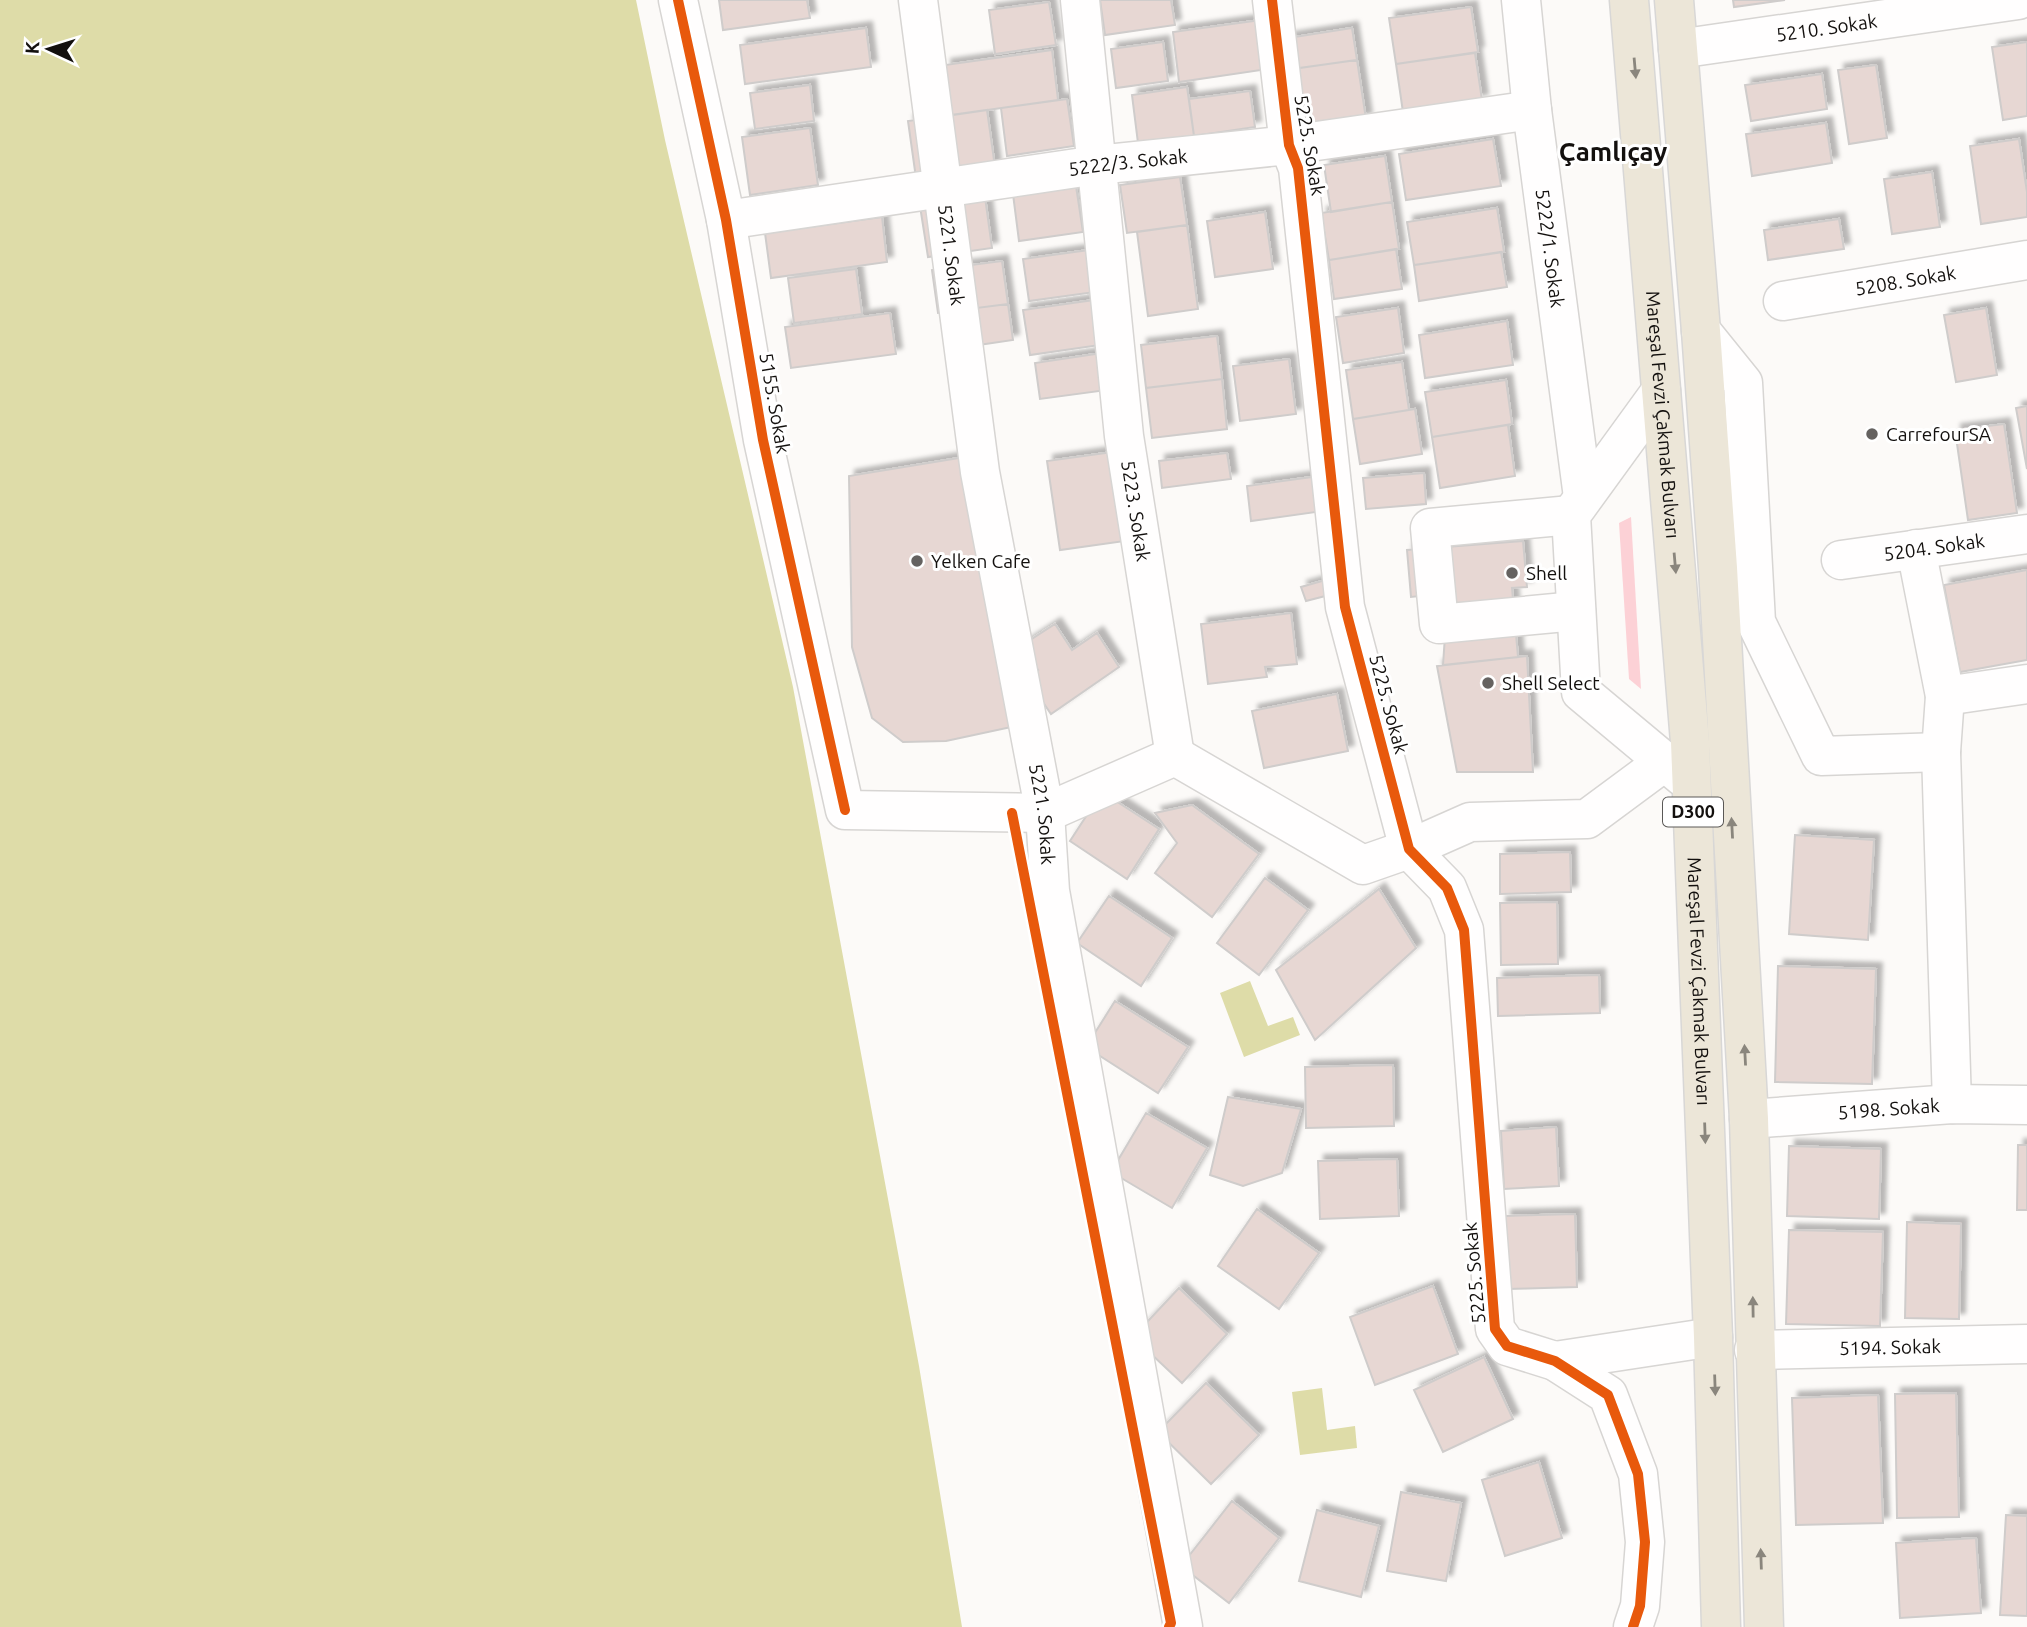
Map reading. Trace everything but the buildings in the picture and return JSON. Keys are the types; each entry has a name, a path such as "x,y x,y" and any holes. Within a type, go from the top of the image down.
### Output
{"highway":[{"name":"Mareşal Fevzi Çakmak Bulvarı","path":"1629,0 1661,391 1678,773 1713,1337 1721,1627"},
{"name":"Mareşal Fevzi Çakmak Bulvarı","path":"1674,0 1718,568 1749,1119 1763,1627"}],"street":[{"name":"5155. Sokak","path":"678,0 726,220 763,440 845,810 1045,813"},
{"name":"5221. Sokak","path":"918,0 980,472 1045,813 1050,891 1183,1627"},
{"name":"5223. Sokak","path":"1080,0 1124,436 1175,756"},
{"name":"5225. Sokak","path":"1272,0 1289,145 1298,168 1345,607 1409,849 1447,888 1464,930 1494,1329 1507,1346 1555,1361"},
{"name":"5222/1. Sokak","path":"1521,0 1577,506 1576,611 1581,692 1678,773"},
{"name":"5210. Sokak","path":"1678,49 2018,0"},
{"name":"5222/3. Sokak","path":"726,220 1097,165 1289,145 1532,110"},
{"name":"5208. Sokak","path":"1783,301 2027,260"},
{"path":"1701,331 1743,383 1756,622 1821,756 1941,752"},
{"path":"1576,611 1439,624 1430,528 1577,506 1661,391"},
{"path":"1718,568 1750,526"},
{"name":"5204. Sokak","path":"1841,560 2027,534"},
{"path":"1916,549 1945,696 1941,752 1952,1104"},
{"path":"1945,696 2027,684"},
{"path":"1045,813 1175,756 1363,865 1409,849 1470,822 1587,820 1678,773"},
{"name":"5198. Sokak","path":"1749,1119 1952,1104 2027,1105"},
{"path":"1555,1361 1713,1337"},
{"name":"5194. Sokak","path":"1754,1350 2027,1344"},
{"path":"1555,1361 1608,1395 1637,1474 1645,1542 1640,1606 1633,1627"}],"shaded area":[{"path":"0,0 636,0 665,140 793,687 919,1366 962,1627 0,1627"},
{"path":"1631,517 1641,689 1629,679 1619,523"},
{"path":"1250,981 1268,1026 1293,1017 1300,1035 1244,1057 1220,993"},
{"path":"1322,1388 1327,1430 1355,1426 1357,1448 1300,1455 1292,1392"}],"cycle path":[{"path":"678,0 726,220 763,440 845,810"},
{"path":"1272,0 1289,145 1298,168 1345,607 1409,849 1447,888 1464,930 1495,1329 1507,1346 1555,1361 1608,1395 1638,1474 1645,1542 1640,1606 1633,1627"},
{"path":"1012,813 1171,1623 1169,1627"}],"place":[{"name":"CarrefourSA","path":"1872,434"},
{"name":"Yelken Cafe","path":"917,561"},
{"name":"Shell","path":"1512,573"},
{"name":"Shell Select","path":"1488,683"}],"district":[{"name":"Çamlıçay","path":"1613,152"}]}
